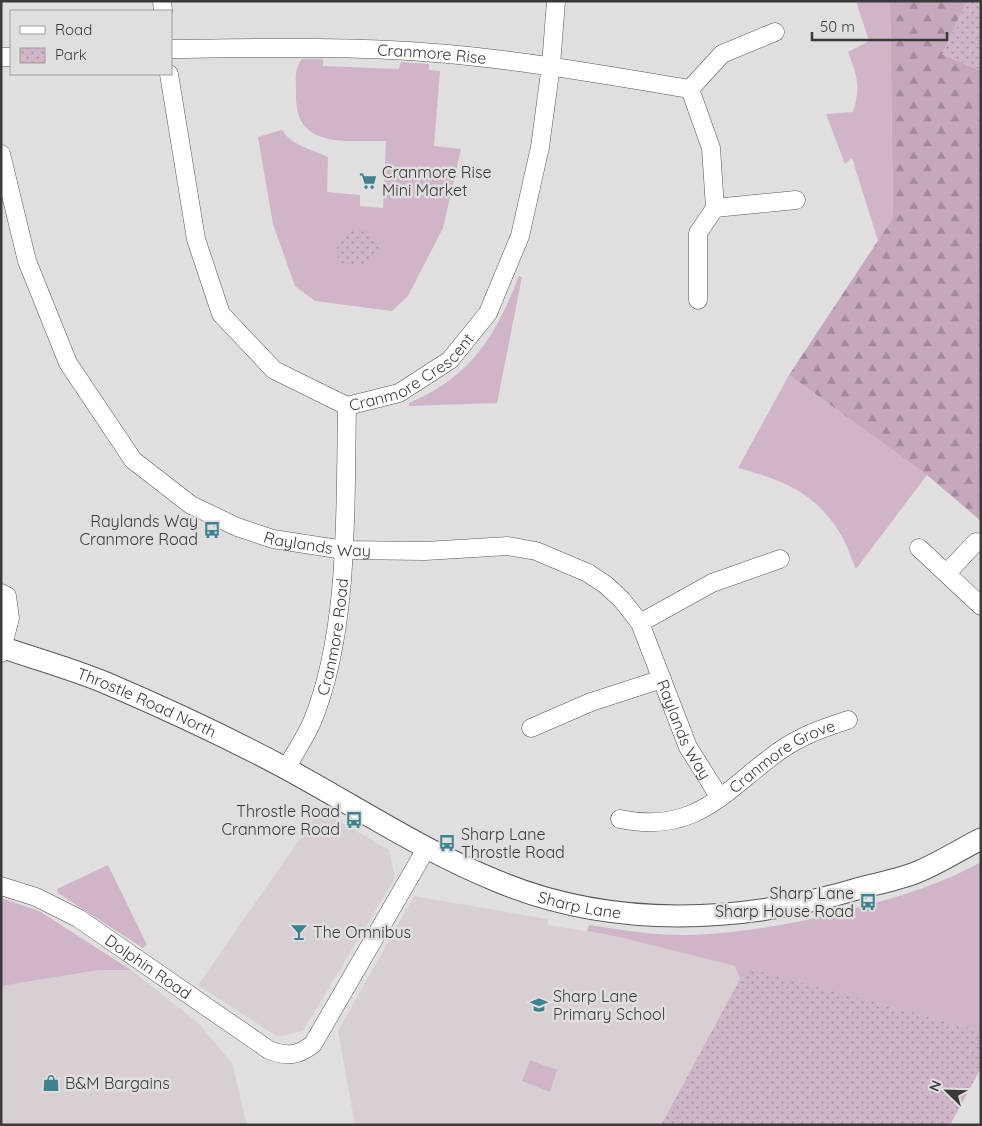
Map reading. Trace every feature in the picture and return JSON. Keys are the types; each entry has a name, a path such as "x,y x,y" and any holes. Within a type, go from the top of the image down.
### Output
{"street":[{"name":"Cranmore Crescent","path":"169,75 196,239 221,314 274,370 347,406 399,392 450,360 488,312 520,236 540,147 551,65 556,1"},
{"path":"698,300 698,233 715,208 711,148 690,89 722,54 775,32"},
{"name":"Cranmore Rise","path":"172,49 291,48 435,53 551,65 690,89"},
{"name":"Raylands Way","path":"1,154 27,261 68,363 133,460 191,505 238,527 273,539 344,550 425,552 508,546 536,551 588,573 606,585 622,600 640,623 688,747 720,798"},
{"path":"715,208 796,200"},
{"name":"Cranmore Road","path":"286,768 312,723 327,677 338,615 344,550 347,406"},
{"path":"947,573 976,542"},
{"path":"919,548 981,606"},
{"path":"640,623 712,583 780,559"},
{"name":"Throstle Road North","path":"1,593 7,596 10,618 2,649 105,683 286,768 426,848"},
{"path":"531,728 591,702 662,679"},
{"name":"Cranmore Grove","path":"620,819 636,822 672,821 699,811 720,798 778,752 805,735 848,720"},
{"name":"Sharp Lane","path":"426,848 498,882 554,900 613,912 658,917 740,914 820,900 916,872 981,838"},
{"name":"Dolphin Road","path":"1,886 36,897 78,918 269,1050 291,1055 302,1053 313,1044 426,848"}],"shaded area":[{"name":"The Omnibus","path":"320,810 389,850 395,878 303,1031 278,1037 198,985"},
{"name":"Sharp Lane Primary School","path":"414,896 548,919 548,925 615,936 736,966 740,979 661,1125 355,1125 338,1031"},
{"path":"98,970 131,970 197,1022 232,1063 247,1125 1,1125 1,986"}],"green space":[{"path":"856,1 890,1 893,218 878,241 852,158 845,164 826,114 853,112 857,95 857,82 848,52 869,41"},
{"path":"890,1 967,1 942,54 981,71 981,521 927,475 789,375 893,218"},
{"path":"967,1 981,1 981,71 942,54"},
{"path":"302,59 323,59 323,66 399,69 401,62 429,64 429,70 440,71 434,146 461,149 443,228 408,296 392,311 315,301 295,286 273,224 258,137 282,130 291,140 328,157 327,192 360,195 360,206 383,208 386,141 354,141 325,138 313,133 303,124 298,111 296,93 297,71"},
{"path":"368,229 380,249 375,260 357,265 343,264 337,255 337,247 341,236 351,231"},
{"path":"519,276 522,277 497,403 409,406 409,403 431,393 449,381 478,353 500,318"},
{"path":"789,375 927,475 856,569 841,534 829,517 818,506 782,482 738,468"},
{"path":"981,862 981,1031 754,971 740,979 735,966 615,936 587,931 589,925 652,934 691,935 735,932 778,925 843,911 924,888"},
{"path":"108,865 147,945 143,948 58,893 57,889"},
{"path":"1,898 39,911 131,970 98,970 1,986"},
{"path":"754,970 981,1031 981,1068 950,1125 661,1125 740,979"},
{"path":"530,1060 557,1070 550,1092 522,1081"}],"place":[{"name":"Cranmore Rise Mini Market","path":"368,181"},
{"name":"Raylands Way Cranmore Road","path":"212,530"},
{"name":"Throstle Road Cranmore Road","path":"354,820"},
{"name":"Sharp Lane Throstle Road","path":"447,843"},
{"name":"Sharp Lane Sharp House Road","path":"868,902"},
{"name":"The Omnibus","path":"299,932"},
{"name":"Sharp Lane Primary School","path":"539,1005"},
{"name":"B&M Bargains","path":"51,1083"}]}
